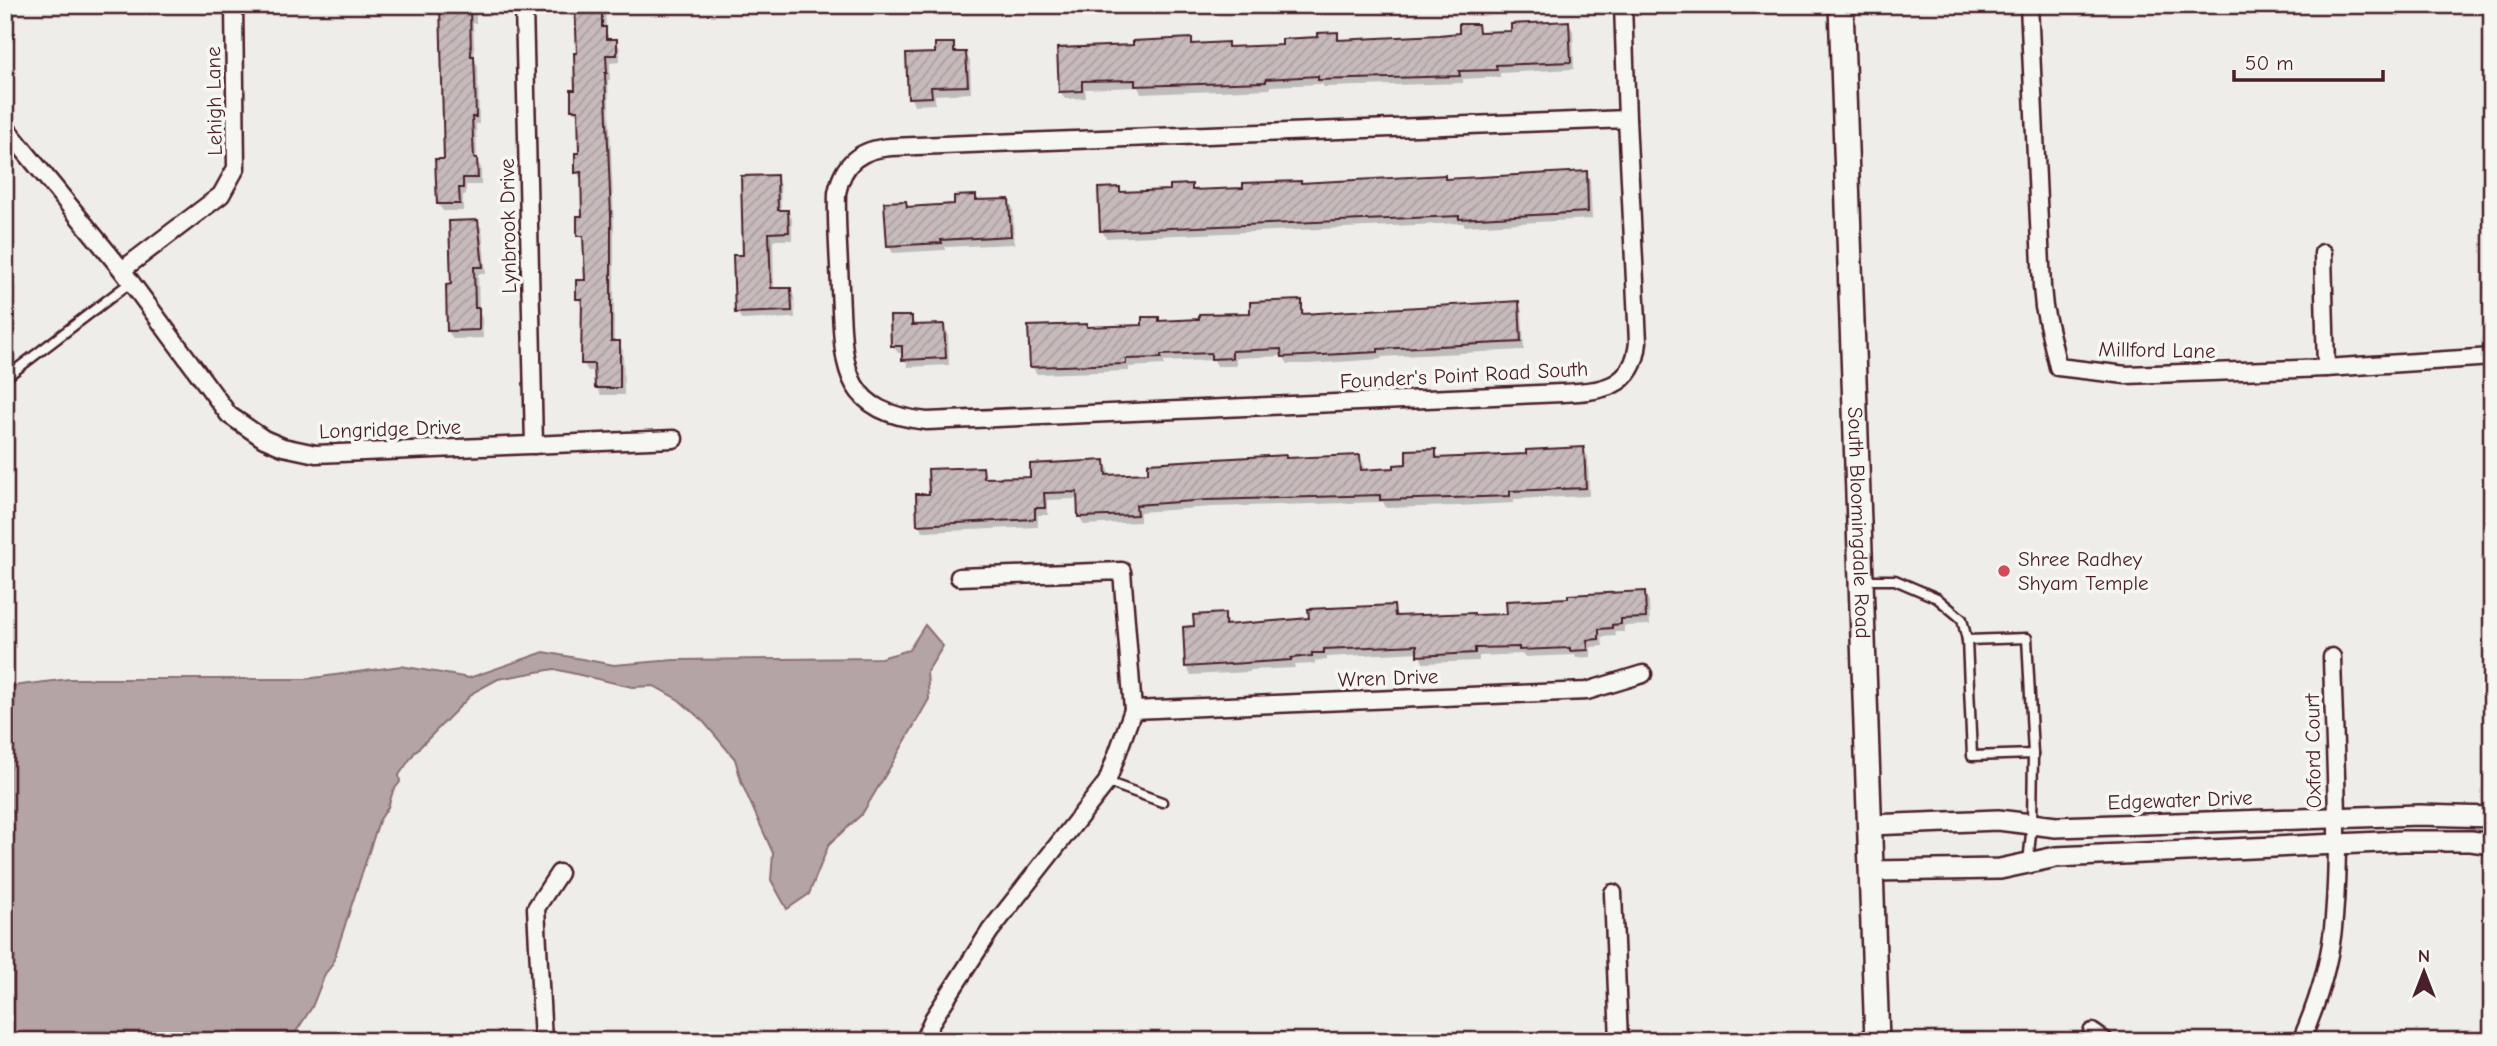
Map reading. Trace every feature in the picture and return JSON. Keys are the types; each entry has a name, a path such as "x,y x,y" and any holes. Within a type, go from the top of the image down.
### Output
{"main road":[{"name":"South Bloomingdale Road","path":"1841,5 1877,1041"}],"street":[{"name":"Lehigh Lane","path":"126,276 221,195 236,168 234,5"},
{"name":"Lynbrook Drive","path":"524,5 534,445"},
{"name":"Founder's Point Road South","path":"1623,5 1638,342 1633,366 1618,382 1607,387 1570,393 927,421 888,414 873,406 855,386 849,372 843,345 837,192 844,172 858,155 867,150 891,146 1628,119"},
{"path":"2029,5 2042,287 2044,307 2059,367 2048,381"},
{"name":"Longridge Drive","path":"5,127 126,276 229,415 264,439 283,447 316,454 674,439"},
{"path":"2323,253 2326,368"},
{"name":"Millford Lane","path":"2059,367 2126,375 2326,368 2492,357"},
{"path":"923,1041 933,1019 990,931 1107,782 1133,710 1122,571 959,577"},
{"name":"Oxford Court","path":"2301,1041 2325,971 2334,919 2336,817 2332,657"},
{"name":"Wren Drive","path":"1133,710 1587,691 1643,674"},
{"name":"Edgewater Drive","path":"1870,825 1998,820 2056,827 2419,815 2492,817"},
{"path":"1871,871 2000,869 2056,857 2336,844 2437,840 2492,844"},
{"path":"542,1041 536,908 559,873"},
{"path":"1612,893 1619,1041"}],"lane":[{"path":"5,378 126,276"},
{"path":"1861,580 1895,580 1937,598 1962,619 1967,640 1972,756 2033,754"},
{"path":"1967,640 2027,638 2033,754 2032,824 2028,863"},
{"path":"1107,782 1162,802"}],"shaded area":[{"path":"925,625 943,646 927,672 929,699 862,814 829,844 809,894 787,909 771,880 773,853 742,784 735,759 703,721 679,700 654,686 632,687 554,669 498,679 474,692 415,752 399,775 400,782 379,821 332,965 325,974 312,1007 290,1041 15,1041 5,1032 5,687 69,679 306,679 401,666 469,678 544,652 614,665 674,660 881,658 909,650"}],"building":[{"path":"440,5 470,5 476,117 472,117 478,178 463,178 463,188 459,188 460,204 437,204 435,159 444,159"},
{"path":"575,5 602,5 602,27 606,27 606,39 617,39 617,55 606,55 605,73 611,216 611,341 620,341 620,388 595,388 594,364 581,364 582,299 576,299 576,280 585,280 583,236 577,236 577,216 582,216 581,172 575,173 575,153 579,153 578,110 571,110 571,90 575,90 574,53 577,53"},
{"path":"1569,21 1571,62 1496,65 1497,70 1459,71 1460,76 1318,80 1318,76 1266,79 1266,82 1135,86 1135,80 1082,81 1082,91 1059,92 1057,48 1133,45 1133,41 1192,38 1192,44 1228,42 1228,47 1282,45 1282,39 1318,37 1318,33 1338,32 1338,40 1459,33 1459,24 1478,24 1479,32 1511,31 1511,24"},
{"path":"935,43 954,43 954,52 966,52 968,86 931,87 932,97 908,98 906,54 935,53"},
{"path":"1587,171 1588,212 1100,231 1098,188 1120,187 1120,192 1170,190 1170,185 1192,184 1192,190 1243,188 1243,183 1301,183 1445,175 1445,179"},
{"path":"777,175 778,210 788,210 789,232 769,233 771,288 791,288 792,311 735,313 733,255 743,255 741,176"},
{"path":"976,195 976,200 1009,199 1011,236 887,246 884,202 906,201 907,207 954,204 954,196"},
{"path":"478,220 483,267 474,267 475,308 479,308 479,330 447,331 446,285 451,284 449,221"},
{"path":"1302,300 1302,314 1519,301 1521,342 1282,357 1281,349 1232,351 1232,358 1211,359 1211,353 1161,355 1161,358 1126,359 1126,364 1030,367 1028,326 1142,325 1142,317 1159,317 1159,321 1199,319 1199,314 1250,313 1250,302"},
{"path":"890,316 912,316 912,325 944,324 946,358 902,360 902,346 891,346"},
{"path":"1584,447 1586,488 1510,491 1510,496 1452,498 1380,500 1380,495 1208,500 1136,505 1137,515 1078,517 1077,492 1044,493 1045,508 1035,508 1035,519 917,525 916,494 929,494 928,469 983,467 984,478 1030,477 1030,464 1105,460 1106,475 1148,473 1148,463 1286,455 1286,458 1360,455 1361,470 1394,468 1394,465 1406,464 1406,450 1436,449 1436,458 1526,454 1526,450"},
{"path":"1645,591 1646,618 1621,619 1621,624 1599,629 1599,639 1587,640 1588,650 1475,648 1475,653 1417,656 1417,645 1324,649 1324,653 1312,653 1312,656 1291,660 1185,667 1183,627 1194,626 1193,615 1225,613 1225,625 1309,618 1308,609 1394,605 1395,616 1507,614 1506,601"}],"place":[{"name":"Shree Radhey Shyam Temple","path":"2004,571"}]}
